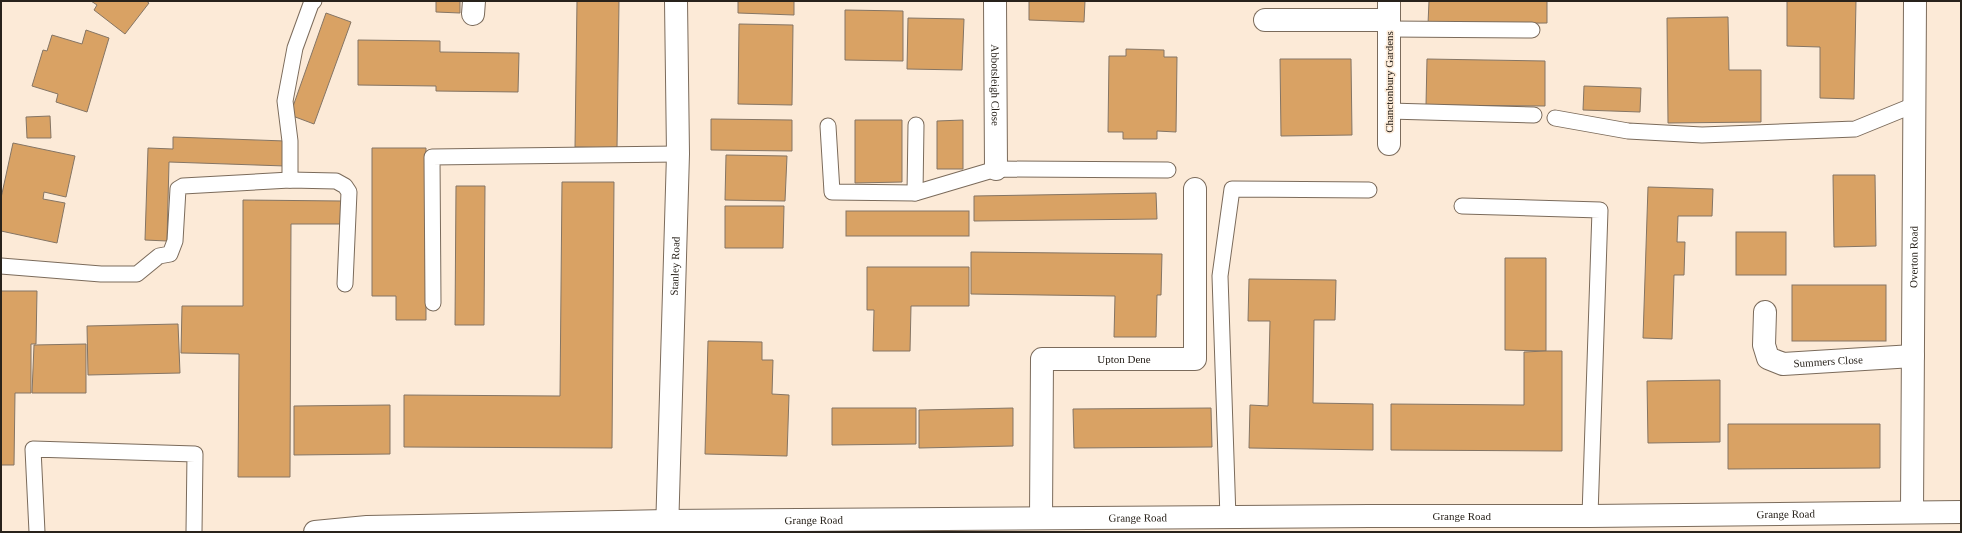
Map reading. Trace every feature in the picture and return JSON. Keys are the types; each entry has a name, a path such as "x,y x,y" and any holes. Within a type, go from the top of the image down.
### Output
{"street":[{"name":"Stanley Road","path":"667,526 678,154 676,1"},
{"name":"Abbotsleigh Close","path":"995,1 996,168"},
{"name":"Overton Road","path":"1912,512 1915,1"},
{"name":"Chanctonbury Gardens","path":"1266,20 1389,17 1390,144"},
{"name":"Upton Dene","path":"1041,518 1042,359 1195,359 1195,189"},
{"name":"Summers Close","path":"1765,312 1764,345 1768,358 1783,364 1913,356"},
{"name":"Grange Road","path":"315,532 367,527 667,526 1041,518 1228,518 1371,524 1590,516 1858,522 1912,512 1961,512"}],"lane":[{"path":"290,180 290,141 285,101 295,48 311,4 314,1"},
{"path":"1389,17 1532,30"},
{"path":"1555,118 1628,131 1702,135 1855,129 1914,105"},
{"path":"1389,111 1534,115"},
{"path":"915,193 916,125"},
{"path":"828,126 832,192 915,193 996,168 1168,170"},
{"path":"433,303 432,157 678,154"},
{"path":"1,266 101,274 137,274 159,256 170,254 175,241 178,189 183,186 290,180 336,181 345,186 349,192 345,284"},
{"path":"1228,518 1220,276 1232,189 1369,190"},
{"path":"1462,206 1600,210 1590,516"},
{"path":"37,532 33,449 195,454 194,532"}],"building":[{"path":"91,1 146,1 149,3 125,34 94,10 97,5"},
{"path":"436,1 460,1 460,13 436,12"},
{"path":"577,1 619,1 617,148 575,147"},
{"path":"738,1 794,1 794,15 738,13"},
{"path":"1029,1 1085,1 1084,22 1029,20"},
{"path":"1429,1 1547,1 1547,23 1428,24"},
{"path":"1787,1 1856,1 1854,99 1820,98 1820,47 1787,46"},
{"path":"845,10 903,11 903,61 845,60"},
{"path":"326,13 351,22 314,124 290,115"},
{"path":"1728,17 1729,70 1761,70 1761,122 1668,123 1667,18"},
{"path":"908,18 964,19 962,70 907,69"},
{"path":"739,24 793,25 792,105 738,104"},
{"path":"86,30 109,38 87,112 56,102 58,94 32,86 43,50 47,51 52,35 82,44"},
{"path":"358,40 440,41 440,52 519,53 518,92 436,91 436,86 358,85"},
{"path":"1126,49 1164,50 1164,57 1177,57 1176,132 1157,131 1157,139 1123,139 1123,132 1108,132 1109,56 1126,56"},
{"path":"1280,59 1351,59 1352,135 1281,136"},
{"path":"1427,59 1545,61 1545,106 1426,105"},
{"path":"1584,86 1641,88 1640,112 1583,110"},
{"path":"50,116 51,138 27,138 26,117"},
{"path":"711,119 792,120 792,151 711,150"},
{"path":"855,120 902,120 902,182 855,183"},
{"path":"963,120 963,169 937,169 937,121"},
{"path":"173,137 285,141 285,166 169,162 167,241 145,240 148,148 173,149"},
{"path":"13,143 75,156 66,197 44,192 43,199 65,203 57,243 1,231 1,198"},
{"path":"372,148 426,148 426,320 396,320 396,296 372,296"},
{"path":"726,155 787,156 785,201 725,200"},
{"path":"1833,175 1875,175 1876,246 1834,247"},
{"path":"562,182 614,182 612,448 404,447 404,395 560,396"},
{"path":"456,186 485,186 484,325 455,325"},
{"path":"1648,187 1713,189 1712,216 1678,216 1677,242 1685,242 1684,275 1674,275 1672,339 1643,338"},
{"path":"1156,193 1157,219 974,221 974,196"},
{"path":"243,200 342,201 342,224 291,224 290,477 238,477 239,354 181,353 182,306 243,306"},
{"path":"725,206 784,206 783,248 725,248"},
{"path":"846,211 969,211 969,236 846,236"},
{"path":"1736,232 1786,232 1786,275 1736,275"},
{"path":"971,252 1162,254 1161,295 1157,295 1156,337 1114,337 1115,296 971,294"},
{"path":"1505,258 1546,258 1546,351 1505,350"},
{"path":"867,267 969,267 969,306 911,306 910,351 873,351 874,310 867,310"},
{"path":"1249,279 1336,280 1335,320 1314,320 1313,403 1373,404 1373,450 1249,448 1250,405 1268,406 1270,321 1248,321"},
{"path":"1792,285 1886,285 1886,341 1792,341"},
{"path":"1,291 37,291 36,344 31,344 31,393 15,393 14,465 1,465"},
{"path":"178,324 180,373 88,375 87,326"},
{"path":"708,341 762,342 762,360 773,360 772,394 789,395 787,456 705,454"},
{"path":"86,344 86,393 32,393 34,345"},
{"path":"1562,351 1562,451 1391,450 1391,404 1524,405 1524,352"},
{"path":"1720,380 1720,442 1648,443 1647,381"},
{"path":"390,405 390,454 294,455 294,406"},
{"path":"832,408 916,408 916,444 832,445"},
{"path":"1013,408 1013,446 919,448 919,410"},
{"path":"1211,408 1212,447 1074,448 1073,409"},
{"path":"1728,424 1880,424 1880,468 1728,469"}]}
